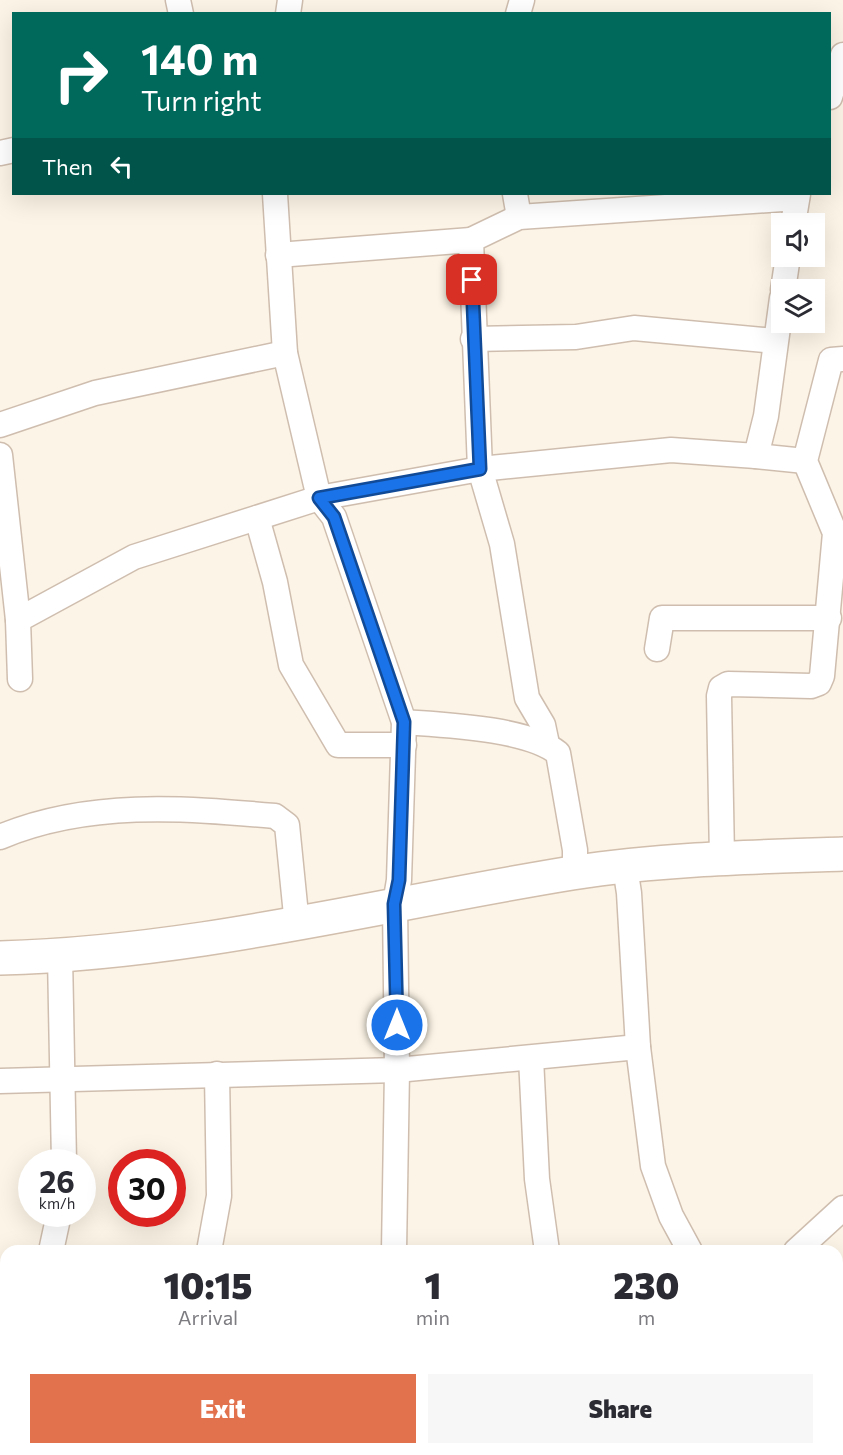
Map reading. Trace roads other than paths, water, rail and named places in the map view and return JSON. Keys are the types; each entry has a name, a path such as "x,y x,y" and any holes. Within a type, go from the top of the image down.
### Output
{"street":[{"path":"831,94 843,55"},
{"path":"275,195 285,353 319,498 334,517 404,734 399,880 394,904 397,1070 394,1245"},
{"path":"515,195 519,217"},
{"path":"278,255 471,240 519,217 798,196 795,213"},
{"path":"471,240 473,339 480,469 502,544 526,698 543,725 547,744"},
{"path":"473,339 576,337 634,328 775,341"},
{"path":"756,456 766,416 776,333"},
{"path":"0,425 95,393 285,353"},
{"path":"722,858 719,696 721,688 728,684 812,686 819,683 822,676 835,533 806,460 831,360 843,360"},
{"path":"18,620 134,557 319,498 480,469 671,450 806,460"},
{"path":"0,455 18,620 20,679"},
{"path":"257,518 281,605 291,665 338,745 404,734 474,728 547,744 558,753 575,850 575,872"},
{"path":"657,649 662,618 829,618"},
{"path":"0,837 32,824 103,811 184,808 275,816 286,825 297,925"},
{"path":"0,958 60,956 196,942 575,872 722,858 843,854"},
{"path":"625,867 629,892 638,1047 653,1166 671,1216 687,1245"},
{"path":"60,956 64,1149"},
{"path":"0,1081 397,1070 638,1047"},
{"path":"531,1058 537,1179 546,1245"},
{"path":"210,1245 219,1196 217,1074"},
{"path":"803,1245 843,1208"},
{"path":"52,1245 56,1227"}]}
